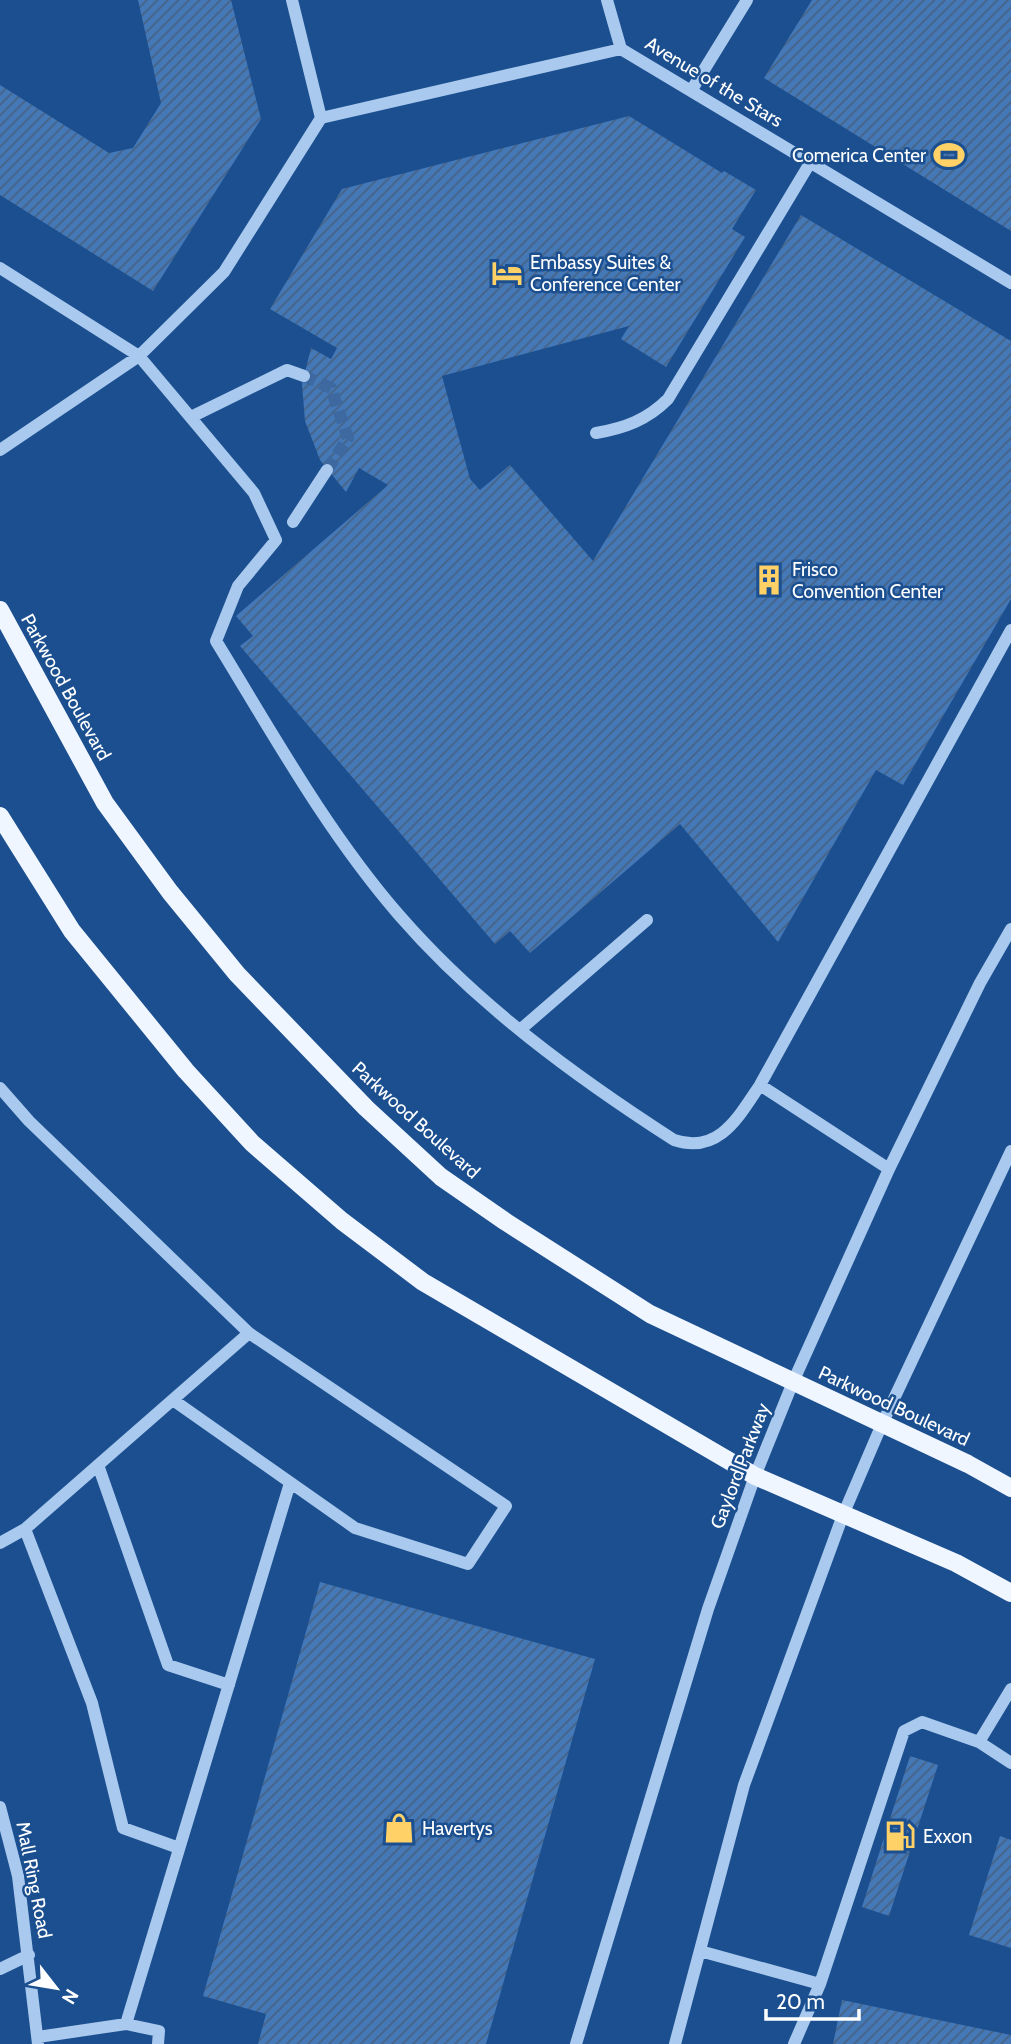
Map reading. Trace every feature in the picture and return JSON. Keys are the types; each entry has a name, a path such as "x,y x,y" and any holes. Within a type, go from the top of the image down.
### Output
{"main road":[{"name":"Parkwood Boulevard","path":"0,610 105,803 170,892 237,974 366,1108 442,1177 506,1222 650,1314 1011,1488"},
{"path":"0,816 72,931 186,1071 251,1143 342,1221 423,1282 755,1476 956,1563 1011,1593"}],"street":[{"path":"0,450 139,356 224,272 321,118 292,0"},
{"path":"607,0 621,49"},
{"path":"691,91 747,0"},
{"name":"Avenue of the Stars","path":"321,118 621,49 1011,283"},
{"path":"596,433 625,428 643,419 668,399 810,163"},
{"path":"0,268 139,356 254,493 276,540 238,586 216,641 313,799 399,915 488,1004 607,1097 674,1140 686,1144 713,1140 725,1134 760,1085 1011,630"},
{"path":"191,417 287,370 304,376"},
{"path":"293,522 327,470"},
{"path":"521,1029 647,920"},
{"name":"Gaylord Parkway","path":"576,2044 708,1609 755,1476 793,1382 889,1169 980,982 1011,929"},
{"path":"760,1085 889,1169"},
{"path":"0,1088 37,1129 249,1333 506,1506 468,1564 355,1528 173,1400"},
{"path":"675,2044 744,1785 843,1515 1011,1151"},
{"path":"0,1543 25,1529 249,1333"},
{"path":"98,1465 168,1665 229,1685"},
{"path":"126,2024 290,1483"},
{"path":"25,1529 92,1703 123,1828 179,1848"},
{"path":"979,1742 1011,1689"},
{"path":"794,2044 820,1983 904,1731 922,1722 979,1742 1011,1763"},
{"name":"Mall Ring Road","path":"0,1807 18,1876 38,2041"},
{"path":"700,1951 820,1983"},
{"path":"0,1969 29,1955"},
{"path":"38,2041 126,2024 159,2031 158,2044"}],"building":[{"path":"138,0 231,0 261,119 153,291 0,195 0,85 109,153 133,148 161,103"},
{"name":"Comerica Center","path":"812,0 1011,0 1011,231 764,78"},
{"path":"629,116 722,173 724,171 756,190 732,229 745,237 666,367 621,339 629,326 442,376 470,479 480,490 510,465 593,561 801,215 1011,341 1011,599 903,785 876,770 778,942 680,824 530,953 510,931 495,944 240,646 253,636 236,616 388,485 359,468 346,492 320,460 305,421 302,384 311,348 331,359 337,348 270,309 342,189"},
{"name":"Havertys","path":"320,1582 595,1659 486,2044 258,2044 266,2014 203,1996"},
{"name":"Exxon","path":"910,1756 938,1765 889,1916 862,1907"},
{"path":"1000,1836 1011,1840 1011,1948 969,1935"},
{"path":"842,2000 1011,2035 1011,2044 833,2044"}],"tunnel":[{"path":"304,376 331,388 348,438 327,470"}],"place":[{"name":"Comerica Center","path":"949,155"},
{"name":"Embassy Suites & Conference Center","path":"507,273"},
{"name":"Frisco Convention Center","path":"769,580"},
{"name":"Havertys","path":"399,1828"},
{"name":"Exxon","path":"900,1836"}]}
